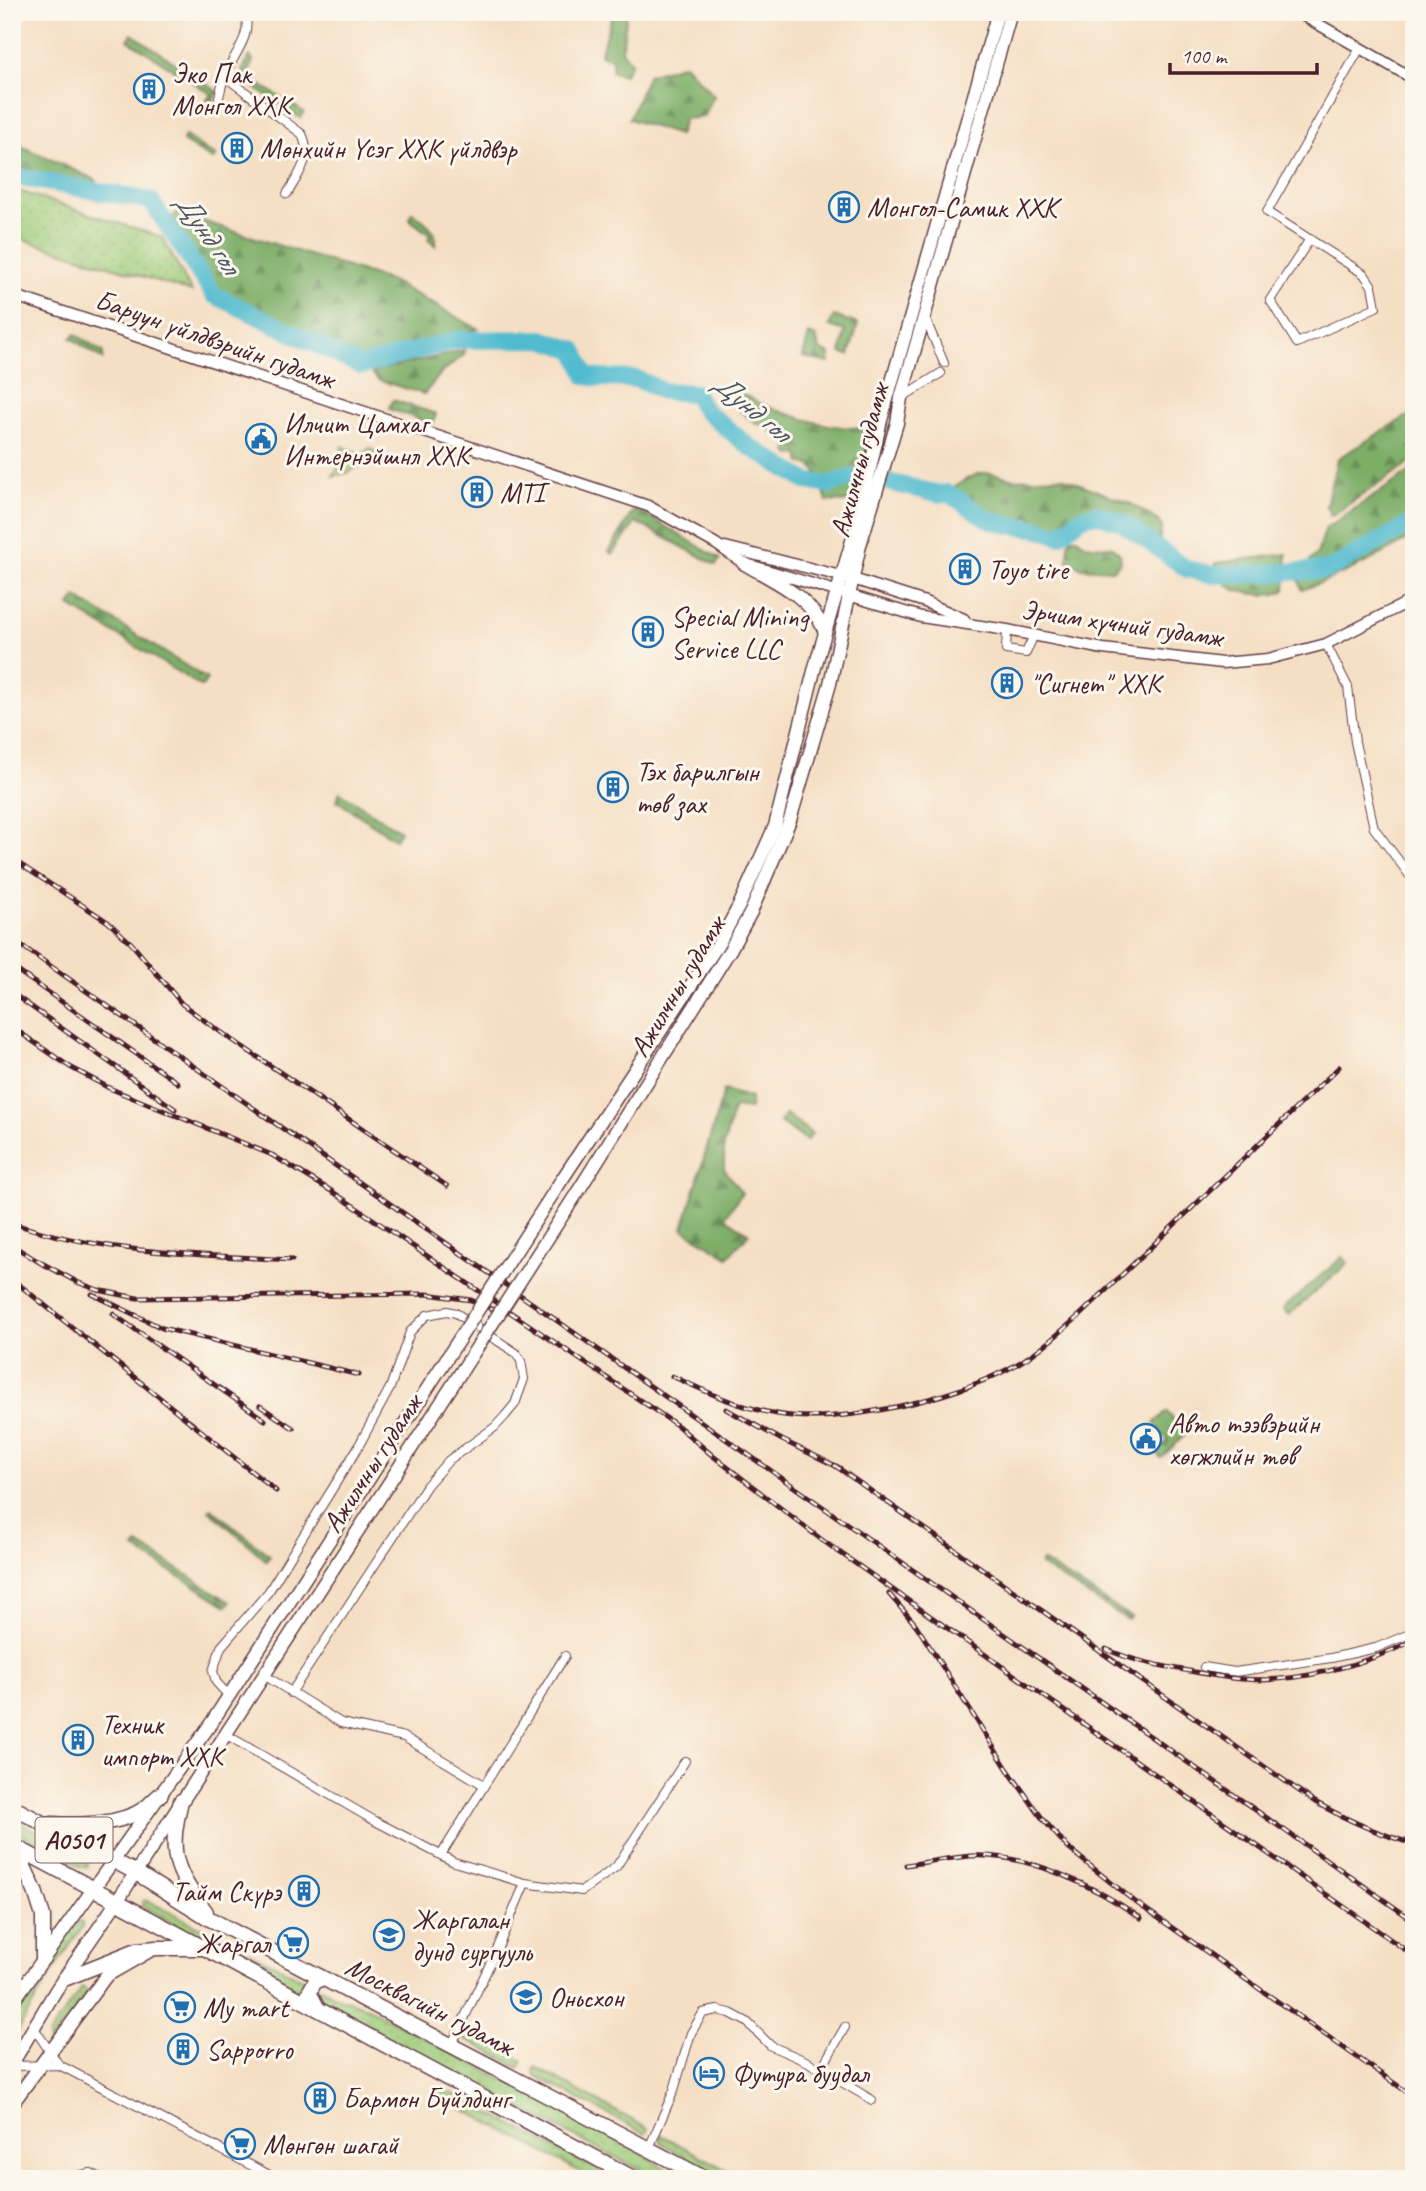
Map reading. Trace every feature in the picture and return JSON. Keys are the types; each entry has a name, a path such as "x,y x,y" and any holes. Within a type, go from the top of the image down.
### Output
{"highway":[{"path":"43,1823 69,1825 119,1819 143,1810 161,1794"},
{"path":"181,1801 173,1832 176,1859 183,1880 211,1919"},
{"name":"A0501","path":"12,1807 135,1872"},
{"path":"14,1846 31,1880 43,1916 43,1958"},
{"name":"A0501","path":"14,1846 116,1903"},
{"name":"Москвагийн гудамж","path":"135,1872 211,1919 706,2179"},
{"name":"Москвагийн гудамж","path":"116,1903 635,2179"},
{"path":"64,1979 116,1957 156,1948 204,1948"},
{"path":"318,2009 309,1992 315,1982 322,1978"}],"main road":[{"name":"Ажилчны гудамж","path":"12,2003 229,1696 559,1184 719,943 745,909 790,820 830,684 849,596 847,577 862,521 881,420 998,12"},
{"name":"Ажилчны гудамж","path":"862,521 897,423 901,398 1011,12"},
{"path":"743,563 808,604 819,617 825,632"},
{"name":"Ажилчны гудамж","path":"12,2065 64,1979 577,1193 730,950 775,826 836,592 847,577"},
{"path":"12,2104 106,1976 156,1948"},
{"path":"12,2037 19,2052"}],"street":[{"path":"219,97 224,76 245,37 247,21 244,12"},
{"path":"1297,12 1414,79"},
{"path":"1310,239 1270,300 1297,343 1376,307 1372,286 1364,274 1310,239 1267,212 1360,48"},
{"path":"224,76 302,134 307,145 307,154 287,194"},
{"name":"Баруун үйлдвэрийн гудамж","path":"12,295 648,506 716,544 743,563 836,592"},
{"path":"924,317 944,363"},
{"path":"901,398 941,373"},
{"name":"Баруун үйлдвэрийн гудамж","path":"716,544 847,577"},
{"name":"Эрчим хүчний гудамж","path":"847,577 925,603 979,626"},
{"name":"Эрчим хүчний гудамж","path":"836,592 921,617 1103,649 1222,663 1268,659 1326,644 1414,599"},
{"path":"1007,630 1006,650 1026,653 1033,637"},
{"path":"1326,644 1348,687 1355,742 1374,828 1414,881"},
{"path":"229,1696 216,1682 213,1671 221,1647 269,1591 357,1449 390,1388 410,1332 427,1315 437,1311 456,1313 516,1353 524,1371 522,1390 515,1404 495,1427 449,1460 427,1485 291,1693"},
{"path":"1205,1667 1235,1672 1331,1658 1376,1648 1414,1632"},
{"path":"441,1855 565,1656"},
{"path":"264,1675 341,1723 404,1737 484,1785"},
{"path":"225,1734 375,1821 454,1862 525,1883 582,1891 616,1867 685,1761"},
{"path":"452,2044 525,1883"},
{"path":"649,2148 674,2090 691,2034 703,2013 717,2010 730,2013 747,2022 771,2046 821,2069 872,2100"},
{"path":"34,2028 59,2065 277,2179"},
{"path":"821,2069 845,2028"},
{"path":"12,2065 59,2065"},
{"path":"63,2179 91,2173 102,2179"}],"green space":[{"path":"613,12 627,12 622,50 631,63 624,75 612,72 612,59 600,55"},
{"path":"132,34 218,92 204,115 200,112 211,94 128,40"},
{"path":"250,56 253,60 248,77 304,112 301,118 244,81 242,71"},
{"path":"684,64 714,96 703,117 684,119 679,135 629,119 648,75"},
{"path":"185,136 216,156 213,160 183,141"},
{"path":"12,142 96,180 99,200 12,175"},
{"path":"12,189 162,237 192,292 12,236"},
{"path":"412,212 426,222 435,234 436,246 428,240 430,235 409,219"},
{"path":"177,213 391,281 478,329 359,360 216,291 171,218"},
{"path":"834,316 858,324 849,355 841,353 845,331 829,326"},
{"path":"75,334 103,352 103,359 71,338"},
{"path":"809,334 816,337 819,349 830,354 829,363 803,357"},
{"path":"465,350 464,355 441,373 424,394 378,380 371,372"},
{"path":"739,394 813,422 840,427 863,427 872,438 861,471 843,472 839,477 823,481 812,466 801,463 799,454 791,455 788,452 788,437 791,433 787,428 780,434 772,432 765,425 756,424 737,408 733,399"},
{"path":"393,400 436,414 433,424 389,409"},
{"path":"1414,412 1414,460 1331,516 1326,506 1337,459"},
{"path":"342,446 361,455 370,448 377,453 377,457 347,473 333,476 340,463"},
{"path":"1414,469 1414,535 1360,566 1302,590 1297,574 1317,554 1326,528"},
{"path":"981,473 1014,479 1062,477 1131,504 1159,521 1162,527 1160,538 1144,544 1123,527 1104,519 1096,519 1082,523 1060,540 1042,532 1027,515 1025,521 1020,523 1010,517 997,520 966,496 941,501 932,498 927,500 913,494 927,489 943,492"},
{"path":"850,480 858,492 850,502 827,501 823,490"},
{"path":"633,511 643,513 720,559 716,565 636,522 613,554 609,552"},
{"path":"1072,538 1093,546 1111,546 1120,554 1121,562 1112,570 1082,568 1068,561 1068,543"},
{"path":"1287,554 1285,590 1274,594 1237,591 1214,570 1216,563"},
{"path":"76,597 207,679 202,687 70,606"},
{"path":"340,792 400,831 395,839 336,800"},
{"path":"724,1090 751,1098 750,1109 734,1107 724,1144 724,1169 742,1193 725,1217 749,1234 728,1257 683,1229"},
{"path":"786,1114 812,1134 807,1141 780,1122"},
{"path":"1342,1257 1348,1263 1289,1315 1283,1309"},
{"path":"1167,1412 1186,1434 1161,1458 1156,1452 1168,1441 1154,1423"},
{"path":"211,1508 270,1556 267,1561 209,1510"},
{"path":"138,1544 230,1602 227,1606 135,1549"},
{"path":"1042,1561 1131,1617 1128,1620 1040,1565"},
{"path":"12,1818 86,1858 88,1865 80,1866 12,1829"},
{"path":"146,1900 306,1981 302,1993 142,1906 142,1902"},
{"path":"78,1921 81,1921 83,1926 46,1981 18,2031 12,2029 12,2016"},
{"path":"82,1987 86,1994 49,2044 48,2035"},
{"path":"320,1988 341,1999 362,2005 633,2148 682,2179 662,2179 610,2155 355,2021 318,1995 316,1993"},
{"path":"464,2029 523,2061 519,2068 460,2036"},
{"path":"535,2067 648,2129 645,2134 536,2076"},
{"path":"437,2090 454,2094 615,2179 594,2179 435,2094"},
{"path":"661,2135 740,2177 739,2179 726,2179 663,2144"}],"waterway":[{"name":"Дунд гол","path":"12,176 151,201 214,295 361,366 456,340 542,339 575,350 586,376 637,379 663,391 695,393 704,410 750,447 806,481 828,485 849,478 883,481 940,494 947,493 988,519 1044,530 1058,536 1083,517 1097,514 1121,522 1187,569 1214,575 1328,570 1414,522"}],"railway":[{"path":"12,859 108,922 131,943 182,1004 447,1186"},
{"path":"12,939 1414,1921"},
{"path":"12,967 178,1083"},
{"path":"12,993 175,1109"},
{"path":"12,1027 70,1067 109,1088 272,1155 333,1192 678,1426 822,1540 1414,1956"},
{"path":"672,1376 750,1408 803,1417 864,1413 896,1407 959,1390 987,1379 1028,1357 1079,1316 1339,1067"},
{"path":"12,1223 115,1247 292,1260"},
{"path":"12,1245 44,1265"},
{"path":"36,1260 98,1290 137,1298 427,1294 471,1300 496,1311"},
{"path":"12,1279 276,1491"},
{"path":"92,1294 162,1328 359,1375"},
{"path":"113,1314 265,1420"},
{"path":"260,1406 293,1428"},
{"path":"726,1409 840,1468"},
{"path":"834,1465 1315,1802 1363,1826 1414,1844"},
{"path":"889,1594 916,1625 1008,1770 1042,1818 1068,1848 1134,1901 1414,2097"},
{"path":"1106,1649 1136,1660 1168,1667 1229,1678 1263,1680 1331,1670 1375,1657 1414,1640"},
{"path":"906,1865 970,1856 1014,1860 1060,1874 1082,1884 1141,1918"}],"place":[{"name":"Эко Пак Монгол ХХК","path":"149,89"},
{"name":"Мөнхийн Үсэг ХХК үйлдвэр","path":"237,148"},
{"name":"Монгол-Самик ХХК","path":"844,207"},
{"name":"Илчит Цамхаг Интернэйшнл ХХК","path":"261,439"},
{"name":"MTI","path":"477,492"},
{"name":"Toyo tire","path":"965,569"},
{"name":"Special Mining Service LLC","path":"648,632"},
{"name":"\"Сигнет\" ХХК","path":"1007,683"},
{"name":"Тэх барилгын төв зах","path":"613,787"},
{"name":"Авто тээвэрийн хөгжлийн төв","path":"1146,1439"},
{"name":"Техник импорт ХХК","path":"78,1740"},
{"name":"Тайм Скүрэ","path":"304,1891"},
{"name":"Жаргалан дунд сургууль","path":"389,1935"},
{"name":"Жаргал","path":"293,1943"},
{"name":"Оньсхон","path":"526,1997"},
{"name":"My mart","path":"180,2007"},
{"name":"Sapporro","path":"183,2049"},
{"name":"Футура буудал","path":"709,2073"},
{"name":"Бармон Буйлдинг","path":"320,2098"},
{"name":"Мөнгөн шагай","path":"240,2144"}]}
